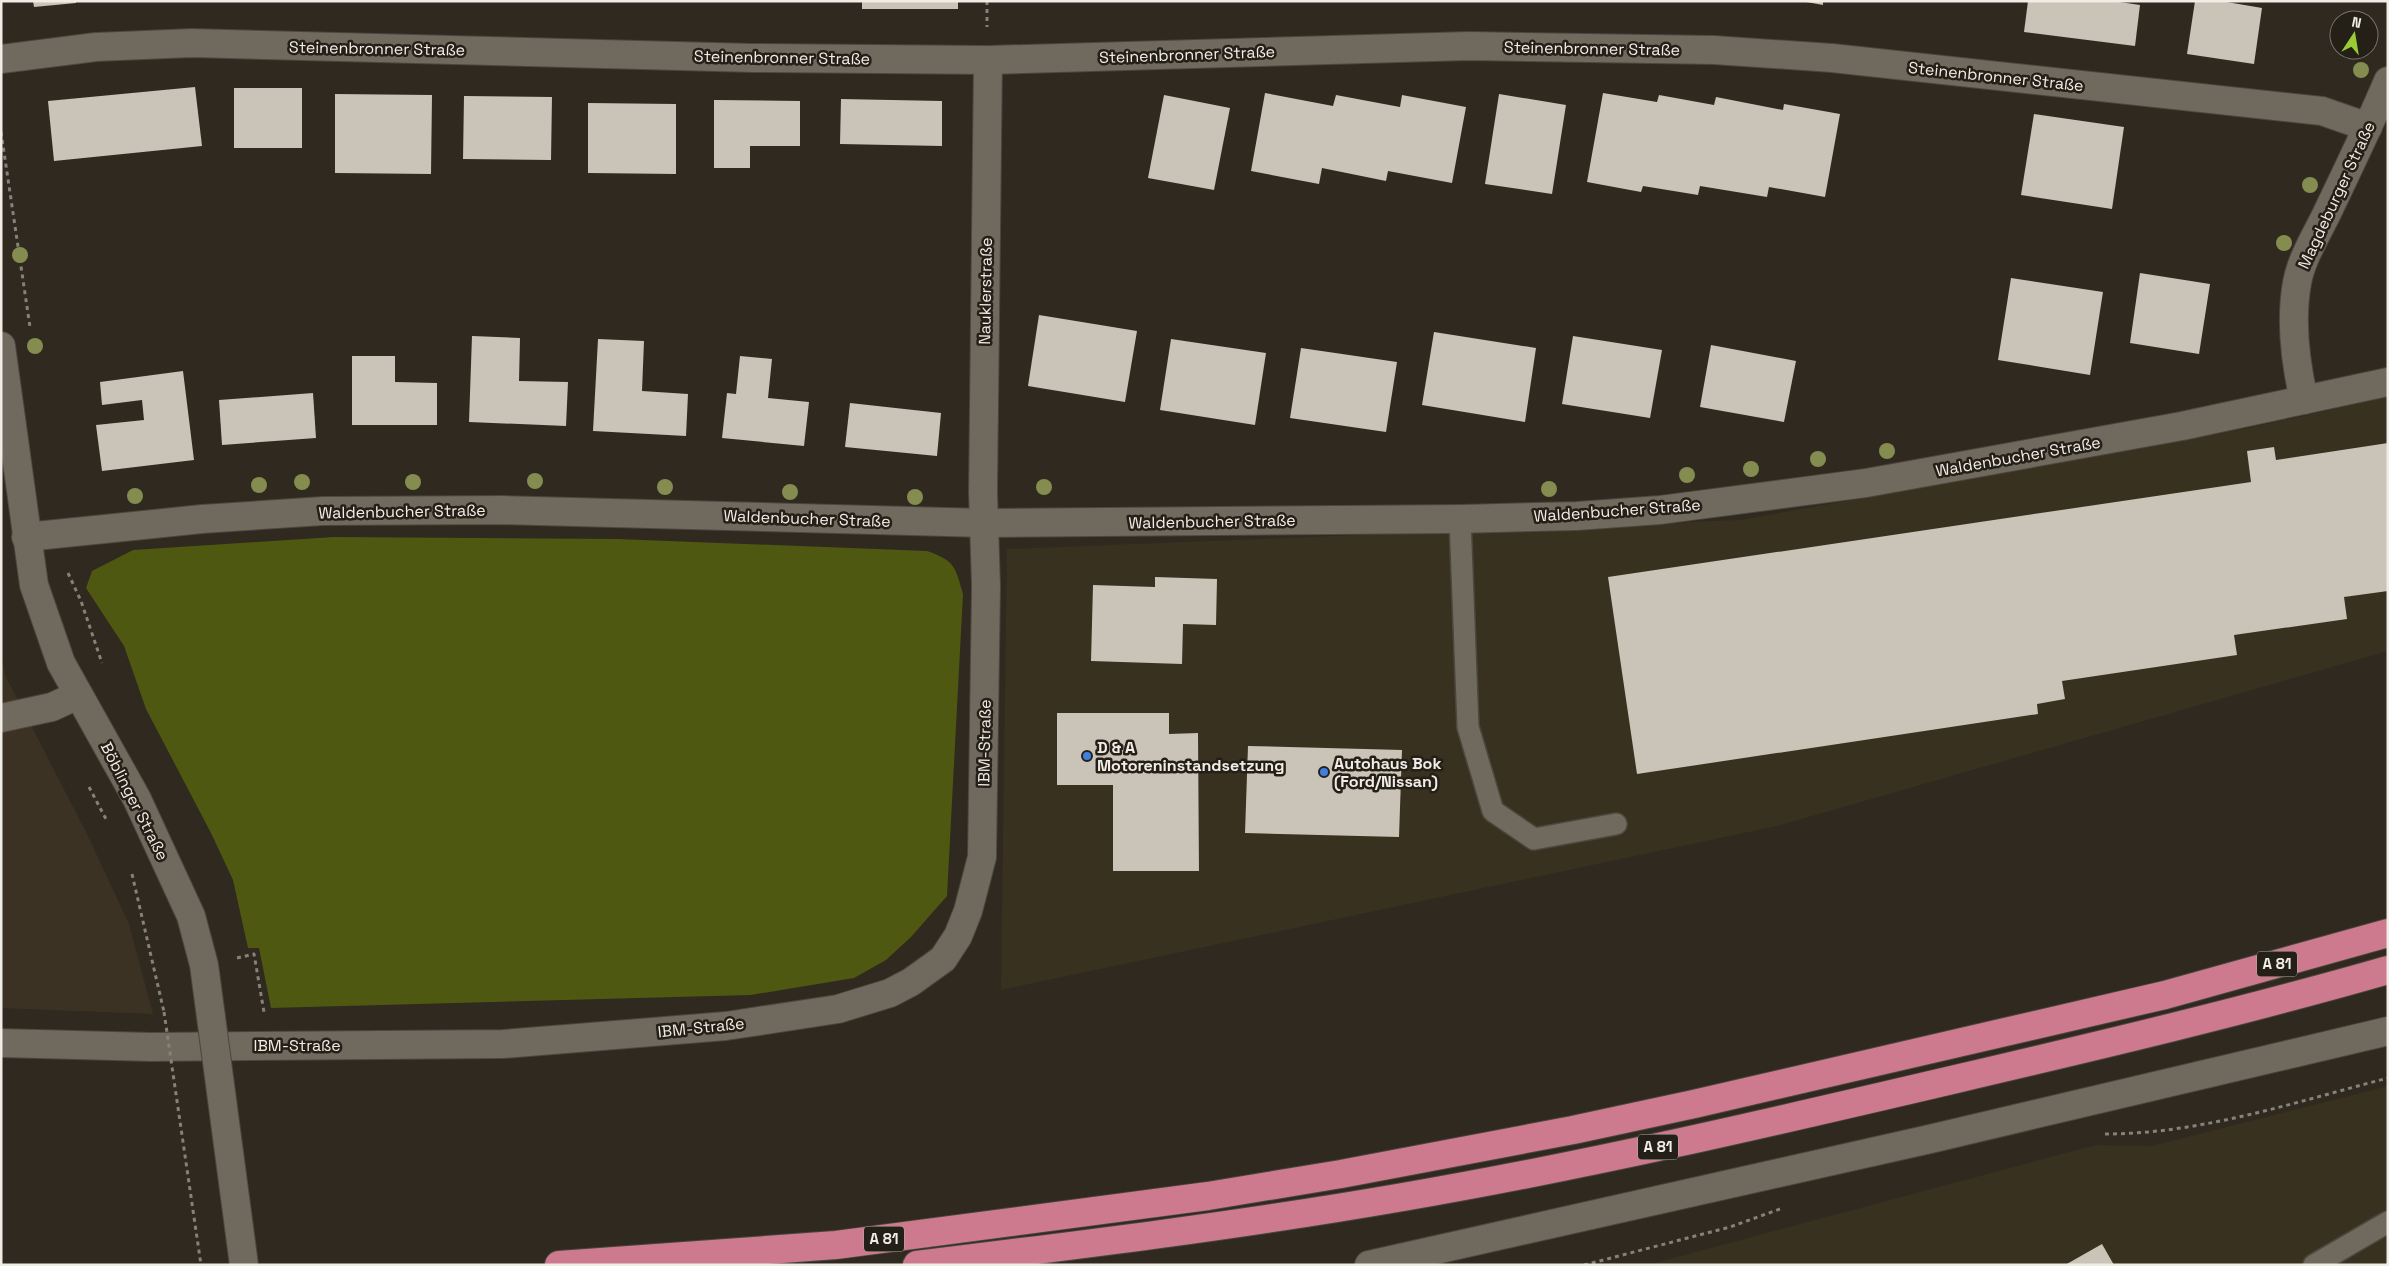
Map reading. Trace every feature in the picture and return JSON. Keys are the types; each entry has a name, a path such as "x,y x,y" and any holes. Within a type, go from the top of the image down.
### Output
{"highway":[{"name":"A 81","path":"559,1265 836,1246 1208,1196 1350,1172 1564,1132 1704,1102 2165,994 2388,932"},
{"name":"A 81","path":"918,1265 1177,1232 1403,1197 1600,1160 2182,1026 2388,970"}],"street":[{"name":"Steinenbronner Straße","path":"1,59 96,47 192,44 753,58 988,60 1469,46 1714,50 1832,58 2322,111 2368,127"},
{"name":"Nauklerstraße","path":"984,523 988,60"},
{"name":"Magdeburger Straße","path":"2304,400 2297,369 2293,329 2297,281 2308,253 2388,81"},
{"name":"Böblinger Straße","path":"1,346 26,537 34,585 46,624 61,663 78,696 137,799 191,916 204,965 244,1265"},
{"name":"Waldenbucher Straße","path":"26,537 202,519 323,511 502,510 984,523 1460,519 1577,516 1660,510 1866,483 2022,456 2388,382"},
{"name":"IBM-Straße","path":"1,1043 151,1047 503,1044 726,1026 838,1009 890,993 911,982 943,959 958,936 968,911 982,857 986,586 984,523"},
{"path":"1,718 52,707 78,696"},
{"path":"1369,1265 1930,1139 2388,1031"}],"lane":[{"path":"1460,519 1468,727 1493,811 1534,839 1616,824"},
{"path":"2314,1265 2388,1222"}],"path":[{"path":"65,565 81,601 92,638"},
{"path":"85,780 111,828"},
{"path":"131,872 164,1012 201,1265"},
{"path":"232,959 254,954 264,1011"},
{"path":"2098,1135 2170,1130 2226,1120 2388,1078"}],"shaded area":[{"path":"2388,397 2388,651 1777,826 1001,990 1007,549 1740,520 2249,428"},
{"path":"1,653 5,675 87,834 129,924 153,1014 1,1008"},
{"path":"2388,1086 2388,1265 1647,1265 2096,1145 2152,1146"}],"green space":[{"path":"334,537 617,539 927,551 943,558 949,562 955,571 963,594 947,896 911,937 886,960 854,978 751,995 271,1008 259,948 248,948 233,880 211,833 146,709 124,646 86,588 92,571 133,550"}],"building":[{"path":"33,1 76,1 76,3 34,7"},
{"path":"862,1 958,1 958,9 862,9"},
{"path":"1801,1 1823,1 1823,5"},
{"path":"2028,1 2113,1 2140,5 2135,46 2024,32"},
{"path":"2195,1 2221,1 2262,8 2254,64 2187,54"},
{"path":"195,87 202,146 54,161 48,101"},
{"path":"234,88 302,88 302,148 234,148"},
{"path":"1265,93 1333,106 1336,95 1400,107 1402,95 1466,107 1452,183 1388,171 1386,181 1322,168 1319,184 1251,171"},
{"path":"1603,93 1657,102 1659,95 1714,105 1716,97 1783,110 1784,104 1840,114 1825,197 1769,187 1767,197 1700,186 1698,195 1643,186 1641,192 1587,182"},
{"path":"335,94 432,95 431,174 335,173"},
{"path":"1499,94 1566,105 1552,194 1485,184"},
{"path":"1164,95 1230,108 1214,190 1148,178"},
{"path":"464,96 552,97 551,160 463,159"},
{"path":"841,99 942,101 942,146 840,144"},
{"path":"714,100 800,101 800,146 750,146 750,168 714,168"},
{"path":"588,103 676,104 676,174 588,173"},
{"path":"2034,114 2124,127 2112,209 2021,195"},
{"path":"2140,273 2210,284 2199,354 2130,343"},
{"path":"2011,278 2103,292 2090,375 1998,360"},
{"path":"1039,315 1137,331 1125,402 1028,386"},
{"path":"1434,332 1536,348 1525,422 1422,405"},
{"path":"472,336 520,338 519,381 568,382 566,426 469,422"},
{"path":"1573,336 1662,350 1650,418 1562,404"},
{"path":"598,339 644,341 642,391 688,394 686,436 593,431"},
{"path":"1171,339 1266,353 1255,425 1160,410"},
{"path":"1711,345 1796,361 1784,422 1700,407"},
{"path":"1301,348 1397,362 1386,432 1290,418"},
{"path":"352,356 395,356 395,382 437,383 437,425 352,425"},
{"path":"740,356 772,359 768,398 809,402 804,446 722,438 727,393 736,394"},
{"path":"183,371 194,460 102,471 96,425 144,420 142,400 102,405 100,382"},
{"path":"313,393 316,438 222,445 219,400"},
{"path":"850,403 941,413 937,456 845,447"},
{"path":"2388,443 2388,591 2344,597 2347,619 2234,635 2237,655 2062,681 2065,699 2037,704 2038,714 1637,774 1608,577 2251,482 2247,451 2274,447 2276,460"},
{"path":"1155,577 1217,579 1216,625 1183,624 1182,664 1091,661 1093,585 1155,587"},
{"path":"1057,713 1169,713 1169,734 1198,733 1199,871 1113,871 1113,785 1057,785"},
{"path":"1248,746 1402,750 1399,837 1245,833"},
{"path":"2102,1244 2114,1265 2065,1265"}],"place":[{"name":"D & A Motoreninstandsetzung","path":"1087,756"},
{"name":"Autohaus Bok (Ford/Nissan)","path":"1324,772"}]}
